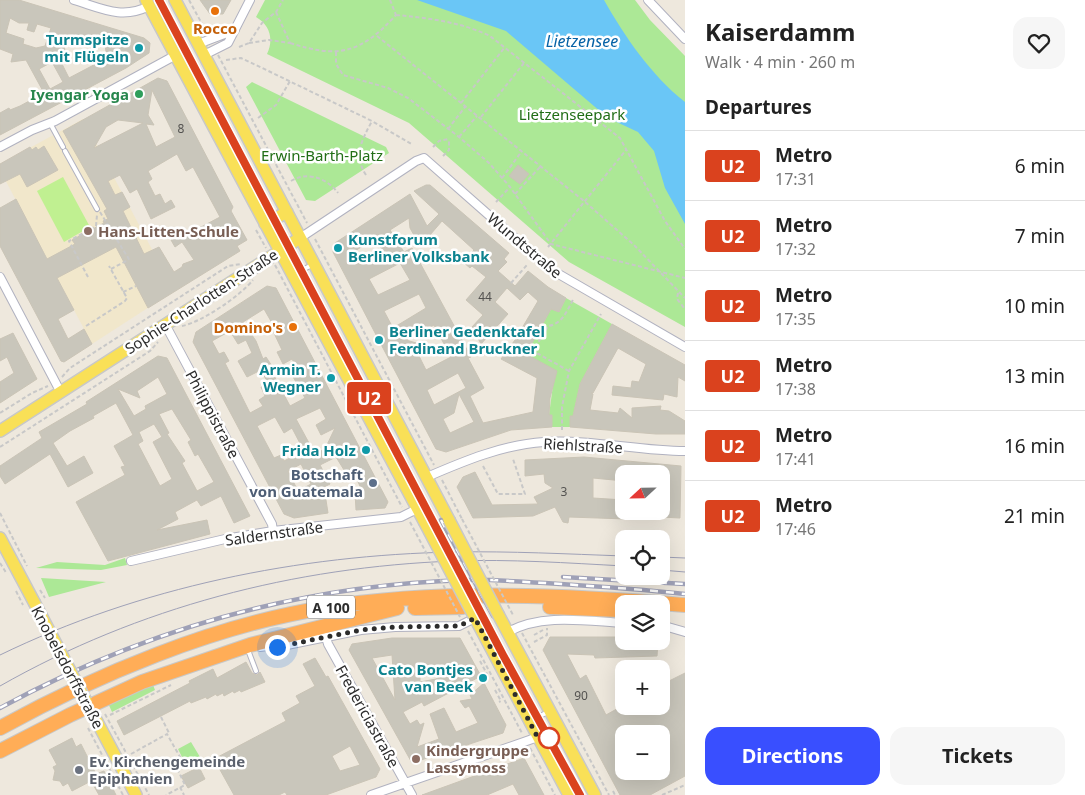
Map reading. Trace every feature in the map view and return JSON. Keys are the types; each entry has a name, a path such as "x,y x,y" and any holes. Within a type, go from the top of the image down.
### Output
{"highway":[{"name":"A 100","path":"0,728 57,698 136,664 234,629 278,616 324,608 444,598 589,599 685,605"},
{"name":"A 100","path":"0,736 67,702 195,650 302,619 397,608 525,606 615,610"},
{"path":"0,751 88,704 142,682 250,645 397,608"},
{"path":"670,612 685,613"}],"main road":[{"path":"175,0 448,520 595,795"},
{"path":"148,3 569,795"},
{"path":"265,224 287,212"},
{"name":"Sophie-Charlotten-Straße","path":"0,431 55,388 165,324 300,238"},
{"name":"Knobelsdorffstraße","path":"0,538 28,604 88,704 136,795"}],"street":[{"path":"74,0 119,13 132,13 148,3"},
{"path":"204,55 228,43 250,0"},
{"path":"648,0 685,39"},
{"path":"198,44 235,30"},
{"path":"0,147 50,123 176,55"},
{"name":"Sophie-Charlotten-Straße","path":"300,238 416,161 424,158 428,160"},
{"name":"Wundtstraße","path":"428,160 550,269 685,347"},
{"path":"0,277 52,375 55,388"},
{"name":"Philippistraße","path":"165,324 272,524 273,531"},
{"name":"Riehlstraße","path":"427,477 473,458 528,444 563,442 685,451"},
{"name":"Saldernstraße","path":"131,562 225,539 273,531 401,517 417,509"},
{"path":"277,647 326,637 395,627 459,626 475,617"},
{"path":"508,632 528,622 615,623"},
{"path":"670,628 685,632"},
{"name":"Fredericiastraße","path":"326,637 328,644 412,795"},
{"path":"371,795 538,738"}],"lane":[{"path":"50,123 97,209"},
{"path":"292,275 314,264"},
{"path":"221,661 222,658 248,650 277,647"},
{"path":"248,650 256,671"},
{"path":"530,721 550,711"}],"path":[{"path":"189,0 201,22"},
{"path":"249,44 262,23 276,12 283,0"},
{"path":"390,0 396,15"},
{"path":"276,12 290,43"},
{"path":"239,47 269,40 290,43 314,51 336,52 355,47 377,36 396,15"},
{"path":"396,15 427,18 468,27 490,36 620,138 666,221 685,249"},
{"path":"377,36 584,201 634,245 660,271 678,293 685,298"},
{"path":"461,103 505,47"},
{"path":"336,52 336,64 343,75 394,91 408,98 459,137 510,187 551,244 599,258 685,278"},
{"path":"226,60 241,58 372,121 413,145"},
{"path":"480,118 524,63"},
{"path":"224,66 303,215"},
{"path":"258,118 276,105 290,81"},
{"path":"448,129 466,107"},
{"path":"459,137 477,116"},
{"path":"366,175 359,163 359,145 372,121"},
{"path":"443,156 450,150 449,139 454,133"},
{"path":"433,147 443,139 449,139"},
{"path":"548,247 626,150"},
{"path":"502,178 522,151"},
{"path":"515,194 541,166"},
{"path":"291,181 304,175 327,180 338,193"},
{"path":"496,202 510,187"},
{"path":"88,277 69,241 96,226 97,209"},
{"path":"106,220 129,261 111,269"},
{"path":"319,245 432,461"},
{"path":"62,378 70,368 228,266 244,263"},
{"path":"511,283 527,265"},
{"path":"86,326 127,298 109,266"},
{"path":"279,274 400,502"},
{"path":"178,328 193,324 245,290 254,279"},
{"path":"124,292 136,286"},
{"path":"678,293 677,299 685,309"},
{"path":"569,371 533,351 548,326 557,324 562,320 574,298"},
{"path":"562,430 562,407 569,371 601,314"},
{"path":"0,447 150,351 163,338"},
{"path":"0,413 32,393 55,388"},
{"path":"483,466 498,494 525,494 513,458"},
{"path":"446,487 513,616"},
{"path":"0,513 28,567"},
{"path":"410,522 460,617"},
{"path":"0,564 4,572 10,576"},
{"path":"16,590 16,594 28,604"},
{"path":"534,642 547,634 547,628"},
{"path":"534,635 543,630"},
{"path":"472,638 520,730"},
{"path":"527,641 609,795"},
{"path":"480,661 487,674"},
{"path":"110,715 175,683"},
{"path":"495,690 501,701 499,702"},
{"path":"104,712 149,795"},
{"path":"161,716 184,764 177,768 185,785 166,795"},
{"path":"86,722 123,795"},
{"path":"131,754 168,734"},
{"path":"533,753 555,795"},
{"path":"662,795 685,784"},
{"path":"180,788 184,795"},
{"path":"613,791 615,795"}],"shaded area":[{"name":"Hans-Litten-Schule","path":"83,119 174,291 92,344 0,170 0,164"}],"green space":[{"name":"Lietzenseepark","path":"265,0 635,0 650,20 685,56 685,327 569,262 409,123 267,54 270,43 269,33 265,24 256,17"},
{"name":"Erwin-Barth-Platz","path":"252,82 386,147 389,153 315,201 306,200 246,87"},
{"path":"63,177 90,227 64,242 37,191"},
{"path":"566,298 612,324 580,384 573,416 570,416 570,427 552,427 552,416 549,415 553,385 526,354 551,309 559,312"},
{"path":"125,558 127,565 101,570 36,568 57,562 105,565"},
{"path":"41,578 106,582 49,597"},
{"path":"153,685 155,690 112,712 108,703"},
{"path":"191,742 200,757 186,765 178,749"}],"water":[{"name":"Lietzensee","path":"417,0 604,0 621,28 650,68 685,102 685,224 665,188 654,151 638,132 608,118 506,31"}],"building":[{"path":"0,0 19,0 144,38 150,43 149,53 126,68 0,135 0,113 9,108 10,110 20,106 44,93 26,60 11,62 13,54 0,49","holes":["10,18 19,23 29,23 27,30 34,32 37,24 51,28 45,46 36,48 23,44 24,39 6,33","67,34 105,45 107,58 69,78 57,54 65,52 64,44","52,62 63,82 50,89 39,69"]},
{"path":"200,0 231,0 223,14 210,14"},
{"path":"158,78 167,81 233,207 231,211 247,240 237,246 240,251 148,308 116,247 57,278 74,310 58,319 68,339 84,329 92,344 64,362 61,361 0,246 0,208 16,199 47,259 75,244 72,240 108,219 104,211 107,209 63,131","holes":["152,90 175,137 156,147 146,124 154,125 148,115","118,120 143,123 94,148 106,127","177,154 186,171 193,167 220,217 186,235 185,233 171,240 175,247 182,242 194,260 183,264 182,267 174,272 159,247 144,254 123,211 130,207 122,192 115,195 108,181 120,175 130,193 137,189 151,219 175,207 171,200 165,204 160,194 155,196 148,182 152,179 148,171"]},
{"path":"44,146 58,170 27,187 20,174 0,184 0,164 30,147 32,150 36,147 38,150"},
{"path":"518,165 529,174 520,184 509,176"},
{"path":"430,185 509,253 504,259 507,262 498,271 515,286 528,271 566,298 559,312 551,309 526,354 557,371 550,398 549,415 552,415 552,427 511,430 446,452 436,449 333,252 335,243 410,194 427,226 439,214 414,191","holes":["409,218 410,228 419,244 424,242 442,221 474,250 463,262 470,268 472,266 486,277 466,300 483,315 472,327 481,344 508,314 495,302 507,288 520,300 528,292 538,301 515,340 501,359 537,378 533,412 483,423 470,396 484,388 468,358 471,357 412,248 404,252 390,230","375,239 390,262 371,260 361,265 353,252","400,263 410,280 378,295 369,279","419,294 426,308 393,328 384,311","434,325 451,357 426,370 418,354 430,347 406,340","458,373 466,388 434,405 427,390","459,394 474,422 450,433 443,419 454,413"]},
{"path":"267,286 276,288 388,502 385,508 356,510 355,493 363,493 355,475 349,478 336,457 320,465 330,484 324,487 328,513 294,518 284,514 193,342 196,332","holes":["264,309 272,323 264,328 268,334 273,331 282,350 277,352 283,364 292,359 299,372 292,375 305,398 290,406 271,370 274,369 266,357 263,359 256,341 243,322","230,331 238,344 246,340 252,353 238,361 247,377 261,370 268,383 261,387 265,396 259,400 263,406 250,413 225,363 229,361 224,352 219,354 212,341","320,408 326,419 316,425 321,435 335,428 325,449 315,454 296,419","275,417 284,433 292,428 304,451 284,461 281,455 274,458 257,426","301,464 311,484 298,491 288,471"]},
{"path":"612,324 685,365 685,381 678,377 677,397 664,394 663,400 612,395 613,386 631,388 632,381 639,382 646,364 618,348 593,393 591,393 593,394 590,410 618,413 620,408 632,418 632,408 661,406 660,410 669,411 685,421 685,434 656,434 570,427 570,416 573,416 580,384"},
{"path":"13,333 37,379 0,403 0,382 14,373 7,357 0,361 0,339"},
{"path":"158,356 167,358 250,516 234,523 221,496 201,506 197,500 175,512 178,519 157,530 207,520 210,534 108,561 76,502 125,475 121,467 125,466 114,446 133,435 116,403 53,443 67,466 84,456 93,473 68,487 50,454 5,484 0,476 0,466 42,438 39,432 87,404 86,402","holes":["158,377 167,394 145,406 146,409 134,416 118,389 140,398 137,391","172,409 191,440 188,442 195,456 198,454 214,482 197,491 182,463 185,461 167,434 169,433 159,414","154,424 162,437 153,442 172,479 160,486 138,444 143,441 139,432"]},
{"path":"584,457 681,466 680,518 670,517 670,465 615,465 615,480 593,478 593,498 615,499 615,519 569,517 568,523 563,522 555,507 533,516 473,518 457,487 463,477 475,472 492,505 538,504 534,497 553,488 545,483 544,474 525,476 525,460"},
{"path":"550,637 615,637 615,650 657,650 657,656 595,658 594,655 567,654 580,679 586,675 606,715 615,710 615,715 670,715 670,680 685,673 685,776 650,795 620,795 543,650"},
{"path":"392,638 460,638 481,676 424,706 422,702 403,712 410,724 417,720 420,725 424,723 417,747 439,739 430,714 444,708 456,732 478,723 469,706 465,708 460,701 472,699 470,695 484,683 506,725 503,733 412,763 349,650 352,644","holes":["392,655 395,700 372,658","420,664 438,666 460,665 436,679 420,682"]},
{"path":"315,658 326,677 328,676 380,769 376,777 326,795 287,795 285,792 279,795 234,795 214,759 286,721 282,713 300,703 296,696 315,686 303,664","holes":["350,746 360,765 340,771 332,756"]},
{"path":"246,662 252,673 257,675 260,672 265,682 241,692 240,690 234,693 233,691 224,696 223,693 217,696 216,694 207,699 206,697 191,703 190,701 124,735 117,721 213,669 217,678"},
{"name":"Ev. Kirchengemeinde Epiphanien","path":"72,738 76,747 81,744 96,774 104,771 116,795 99,795 91,781 72,791 68,783 63,786 60,781 53,780 55,771 53,767 57,765 49,750"},
{"path":"524,758 544,795 519,795 513,784 487,795 422,795"},
{"path":"199,767 205,779 188,788 181,776"}],"tram line":[{"path":"0,655 53,631 164,593 221,579 279,568 396,554 517,552 615,556"},
{"path":"670,557 685,558"},
{"path":"0,686 53,658 107,634 163,613 219,596 277,582 335,572 394,565 454,561 518,561 615,566"},
{"path":"670,571 685,572"}],"railway":[{"path":"441,520 493,616"},
{"path":"462,574 483,616"},
{"path":"563,577 685,584"},
{"path":"0,708 55,680 111,655 168,634 226,616 284,602 344,591 404,584 476,580 580,585 685,594"}],"metro line":[{"name":"U2","path":"159,0 503,655 580,795"}],"place":[{"name":"Rocco","path":"215,11"},
{"name":"Turmspitze mit Flügeln","path":"139,48"},
{"name":"Iyengar Yoga","path":"139,94"},
{"name":"Hans-Litten-Schule","path":"88,231"},
{"name":"Kunstforum Berliner Volksbank","path":"338,248"},
{"name":"Domino's","path":"293,327"},
{"name":"Berliner Gedenktafel Ferdinand Bruckner","path":"379,340"},
{"name":"Armin T. Wegner","path":"331,378"},
{"name":"Frida Holz","path":"366,450"},
{"name":"Botschaft von Guatemala","path":"373,483"},
{"name":"Cato Bontjes van Beek","path":"483,678"},
{"name":"Kindergruppe Lassymoss","path":"416,759"},
{"name":"Ev. Kirchengemeinde Epiphanien","path":"79,770"}],"route":[{"path":"277,647 361,630 442,625 459,626 475,618 538,738 549,738"}]}
